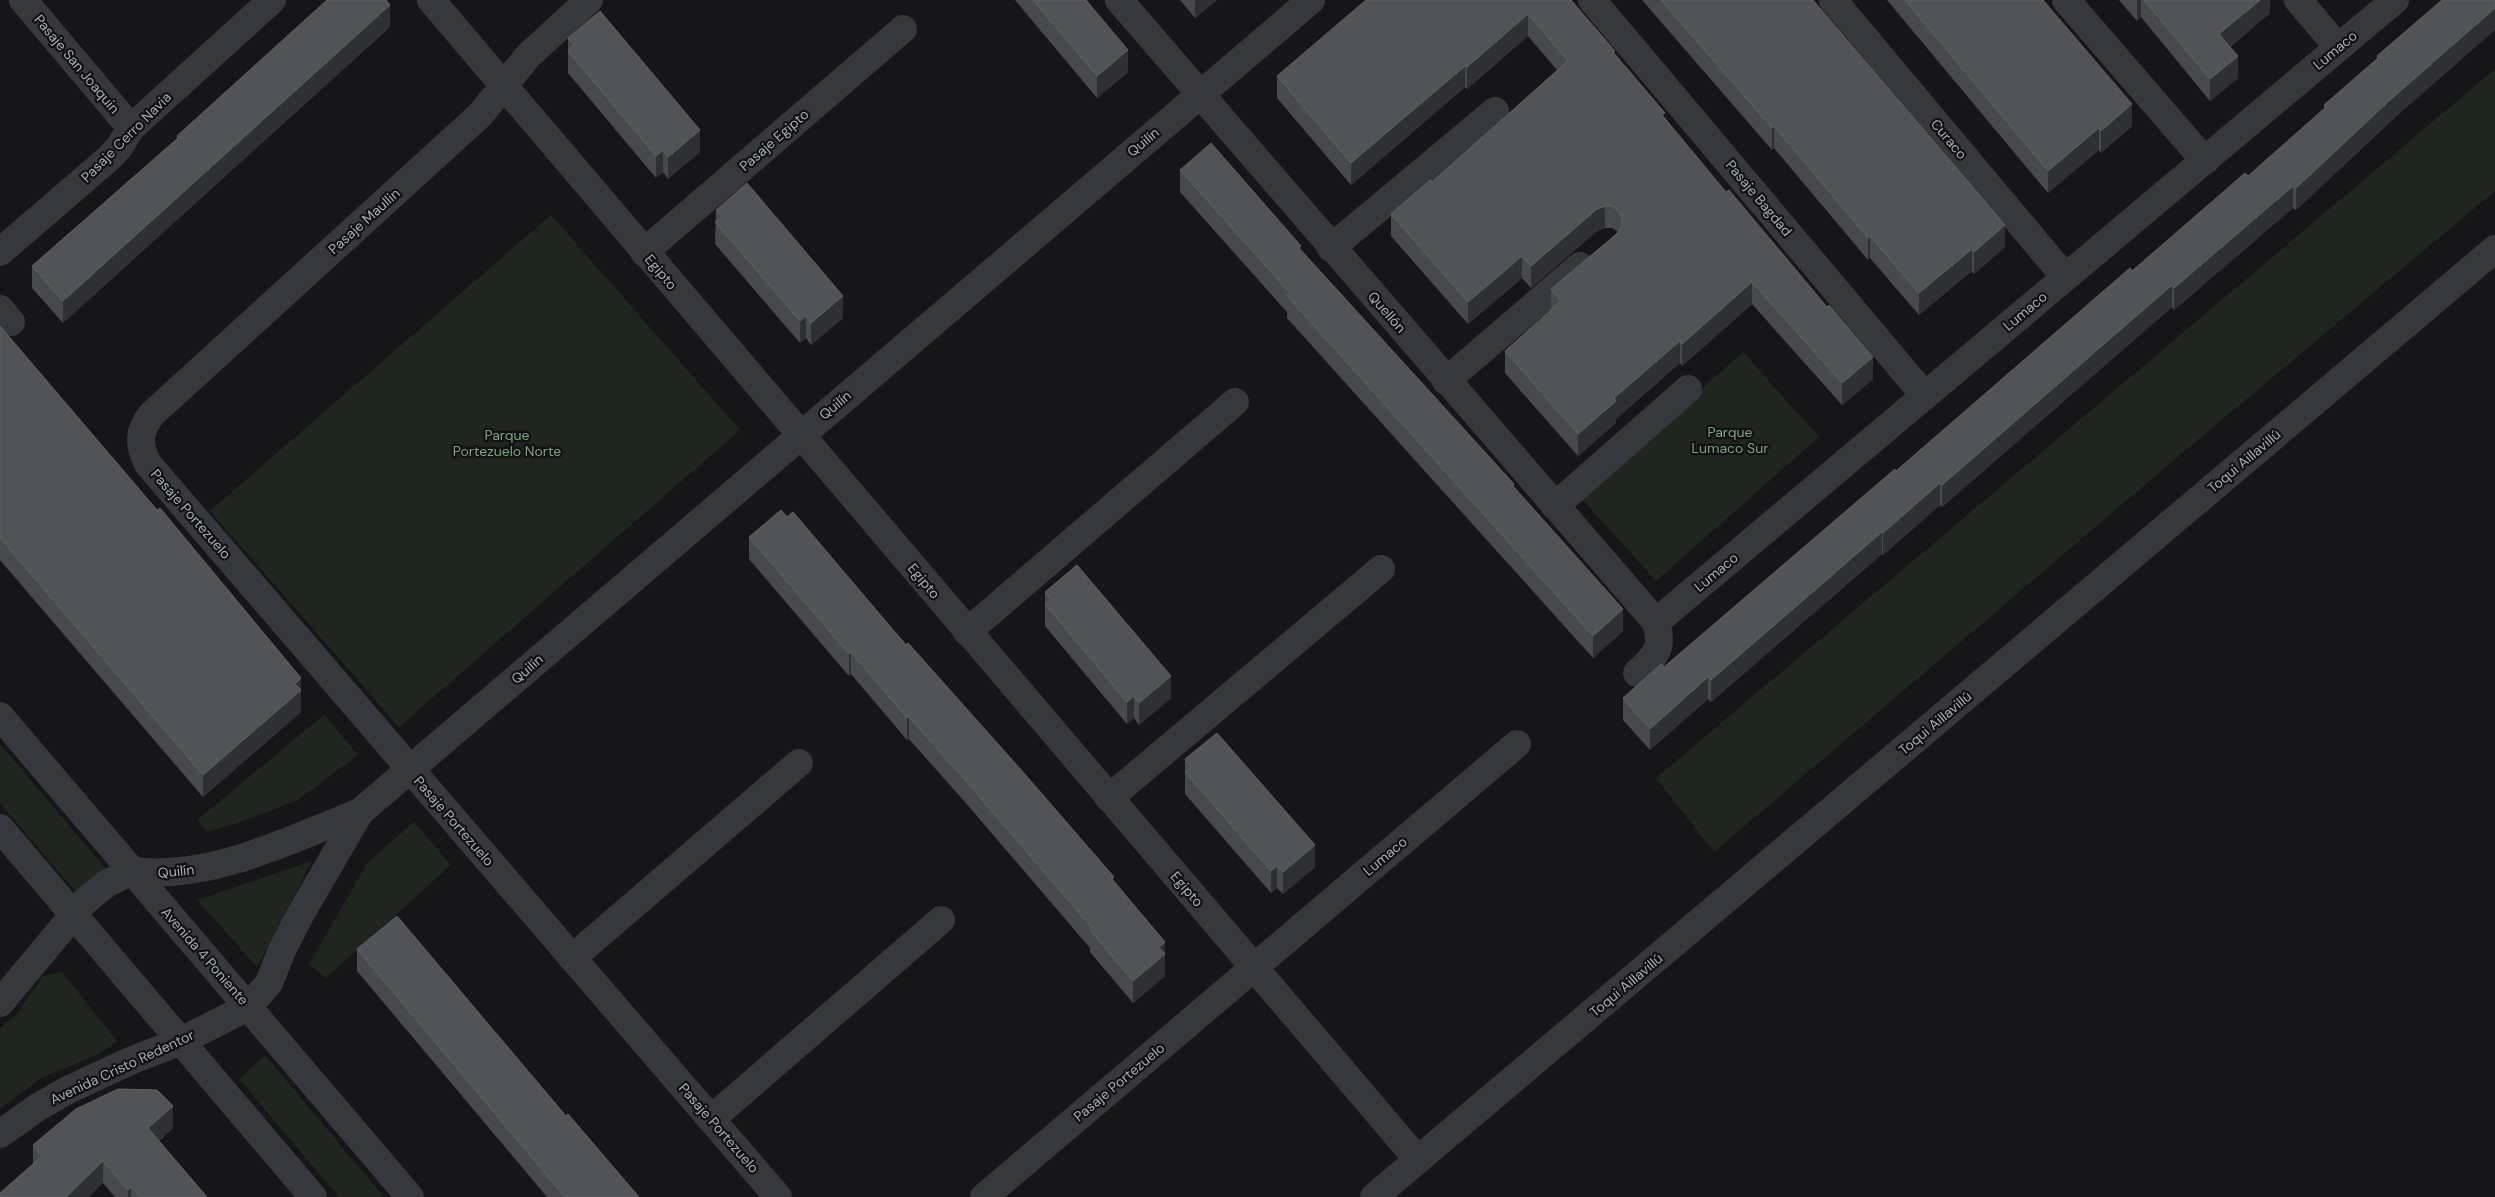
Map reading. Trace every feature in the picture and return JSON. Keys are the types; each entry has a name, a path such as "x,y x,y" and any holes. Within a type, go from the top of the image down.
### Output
{"street":[{"name":"Pasaje San Joaquin","path":"23,0 131,128"},
{"name":"Pasaje Cerro Navia","path":"0,252 109,158 120,146 131,128 272,0"},
{"name":"Egipto","path":"431,0 800,436 1418,1160"},
{"name":"Pasaje Maullin","path":"140,440 142,430 152,414 480,115 528,56 589,0"},
{"name":"Quellón","path":"1118,0 1198,95 1656,622"},
{"name":"Quilín","path":"248,1007 269,984 282,950 300,915 360,812 1311,0"},
{"name":"Pasaje Bagdad","path":"1592,0 1925,396"},
{"name":"Curaco","path":"1833,0 2066,277"},
{"path":"2066,0 2205,160"},
{"path":"2298,0 2338,47"},
{"name":"Lumaco","path":"1656,622 2395,0"},
{"name":"Pasaje Egipto","path":"644,252 903,29"},
{"path":"1331,248 1495,111"},
{"path":"1446,381 1599,249"},
{"name":"Toqui Aillavillú","path":"1374,1197 2495,249"},
{"path":"1555,506 1688,389"},
{"path":"967,632 1235,402"},
{"name":"Pasaje Portezuelo","path":"140,440 142,453 148,464 409,770 778,1197"},
{"path":"1109,798 1381,569"},
{"path":"1637,673 1650,661 1659,646 1660,635 1656,622"},
{"name":"Avenida 4 Poniente","path":"0,716 410,1197"},
{"name":"Lumaco","path":"1254,967 1517,744"},
{"path":"572,958 799,763"},
{"name":"Quilín","path":"132,871 170,873 207,867 252,854 360,812"},
{"path":"0,828 313,1197"},
{"path":"0,1003 85,901 106,884 132,871"},
{"path":"711,1119 941,920"},
{"name":"Pasaje Portezuelo","path":"984,1197 1254,967"},
{"name":"Avenida Cristo Redentor","path":"0,1134 38,1107 68,1090 130,1061 181,1041 248,1007"}],"green space":[{"path":"2495,69 2495,191 2200,438 1714,852 1656,778"},
{"name":"Parque Portezuelo Norte","path":"551,215 740,430 399,727 210,511"},
{"name":"Parque Lumaco Sur","path":"1743,352 1819,437 1656,581 1580,497"},
{"path":"324,715 358,755 298,800 208,832 197,820"},
{"path":"0,744 106,869 76,892 0,803"},
{"path":"414,822 451,865 326,978 309,964 368,862"},
{"path":"312,861 257,967 197,900"},
{"path":"62,972 117,1041 99,1054 41,1078 0,1109 0,1028 16,1015 43,976"},
{"path":"265,1055 384,1197 339,1197 239,1079"}],"building":[{"path":"327,0 386,0 390,5 63,301 32,266 178,138 177,136"},
{"path":"1033,0 1086,0 1128,50 1097,76"},
{"path":"1366,0 1571,0 1615,51 1613,52 1665,113 1662,115 1726,192 1729,190 1827,307 1829,305 1873,357 1842,383 1752,282 1682,344 1680,341 1614,398 1616,401 1578,434 1505,351 1561,301 1551,289 1618,233 1622,226 1619,211 1612,206 1597,209 1531,266 1522,256 1468,302 1391,214 1430,180 1432,182 1568,61 1528,14 1351,163 1277,76"},
{"path":"1661,0 1813,0 2005,225 1974,252 1972,249 1919,293 1870,236 1868,238 1774,126 1772,128"},
{"path":"1905,0 2043,0 2132,104 2101,131 2099,128 2048,171"},
{"path":"2144,0 2260,0 2219,34 2238,56 2210,79"},
{"path":"2442,0 2495,0 2495,8 2389,101 2296,188 2293,186 2174,288 2172,285 1942,485 1940,483 1711,680 1708,677 1650,729 1623,698 1661,664 1664,667 1895,469 1896,471 2130,268 2132,271 2245,173 2248,176 2326,107 2324,105 2378,58 2377,56"},
{"path":"600,11 700,130 668,157 663,150 656,156 568,51 574,45 568,38"},
{"path":"1211,143 1301,246 1299,248 1514,484 1513,486 1623,609 1593,636 1287,296 1290,293 1180,170"},
{"path":"747,183 843,296 811,323 806,316 800,321 715,222 722,217 716,210"},
{"path":"0,326 157,510 160,508 301,678 295,684 301,690 203,775 0,538"},
{"path":"781,510 787,517 793,512 906,645 908,643 1114,877 1112,879 1165,942 1159,947 1165,954 1133,981 1090,930 1092,928 965,780 909,717 907,718 851,652 849,654 749,537"},
{"path":"1077,565 1171,676 1139,703 1134,696 1127,702 1045,604 1051,600 1045,592"},
{"path":"1217,733 1315,845 1283,872 1277,866 1271,871 1185,772 1191,767 1185,759"},
{"path":"397,916 566,1116 568,1114 639,1197 565,1197 357,949"},
{"path":"118,1089 157,1090 173,1106 148,1128 207,1197 140,1197 131,1187 128,1190 103,1161 66,1197 0,1197 0,1193 42,1156 33,1145 76,1109"}]}
